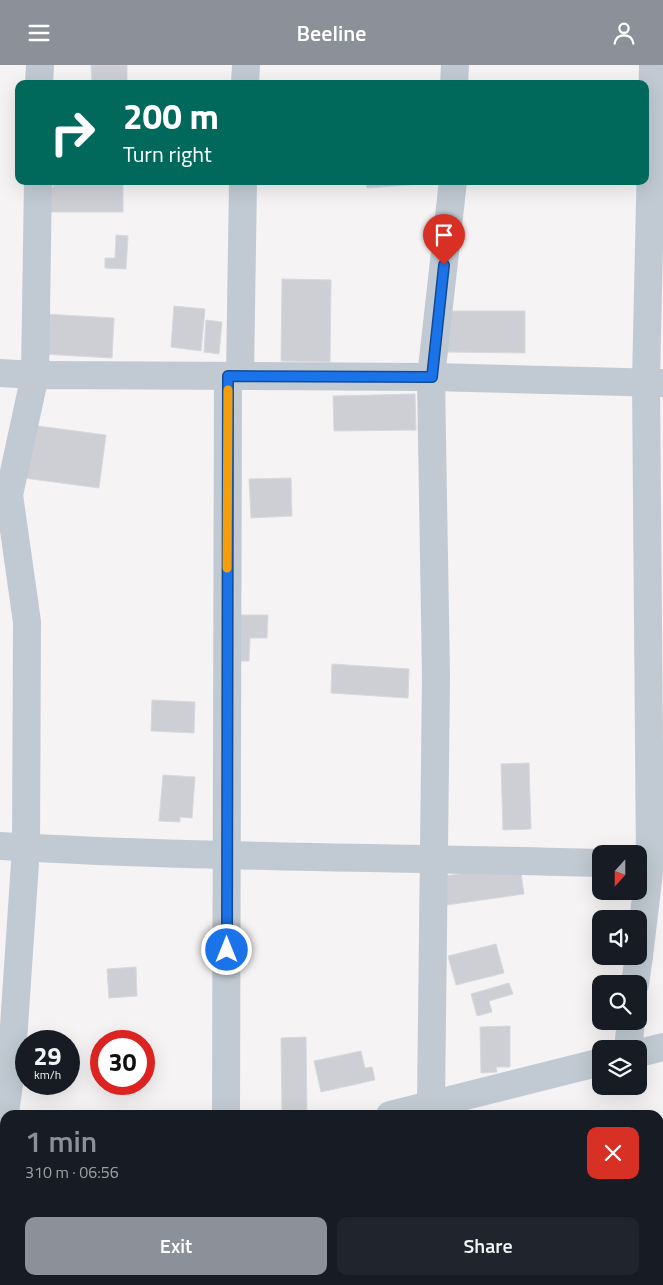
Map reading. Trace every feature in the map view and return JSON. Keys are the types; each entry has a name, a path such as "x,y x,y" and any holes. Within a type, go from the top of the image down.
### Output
{"street":[{"path":"39,80 40,65"},
{"path":"245,80 246,65"},
{"path":"454,80 455,65"},
{"path":"644,910 650,864 654,382 653,65"},
{"path":"5,1110 11,1071 13,847 27,622 9,495 35,375 38,185"},
{"path":"226,1110 227,857 234,376 243,185"},
{"path":"431,1105 436,858 436,677 432,377 453,185"},
{"path":"0,373 35,375 432,377 654,382"},
{"path":"13,847 227,857 436,858 592,863"},
{"path":"647,1051 663,1047"},
{"path":"410,1110 592,1064"}],"building":[{"path":"91,65 127,65 127,80 92,80"},
{"path":"53,185 123,185 123,212 46,212 46,188 53,188"},
{"path":"367,185 407,185 367,188"},
{"path":"116,235 128,236 126,269 105,268 105,258 115,258"},
{"path":"282,279 331,280 330,362 281,361"},
{"path":"174,306 205,309 201,351 171,347"},
{"path":"447,311 525,311 525,353 447,352"},
{"path":"45,314 114,318 112,358 42,354"},
{"path":"206,320 222,322 219,354 204,352"},
{"path":"415,394 416,430 334,431 333,396"},
{"path":"30,425 106,435 99,488 24,478"},
{"path":"291,478 292,516 251,518 249,479"},
{"path":"234,615 268,615 267,638 250,638 249,661 234,661"},
{"path":"332,664 409,669 408,698 331,693"},
{"path":"152,700 195,702 194,733 151,731"},
{"path":"529,763 531,829 503,830 501,764"},
{"path":"163,775 195,777 192,818 180,817 180,822 159,821"},
{"path":"520,866 524,894 440,906 436,877"},
{"path":"496,944 504,973 456,985 448,956"},
{"path":"136,967 137,996 109,998 107,969"},
{"path":"509,983 513,994 489,1001 492,1012 477,1016 471,994"},
{"path":"510,1026 510,1067 496,1067 497,1072 481,1073 480,1027"},
{"path":"306,1037 307,1110 282,1110 281,1038"},
{"path":"361,1051 365,1068 372,1067 375,1080 321,1092 314,1061"}],"slow traffic":[{"path":"227,568 228,390"}],"route":[{"path":"227,950 226,620 228,376 432,377 444,265"}]}
